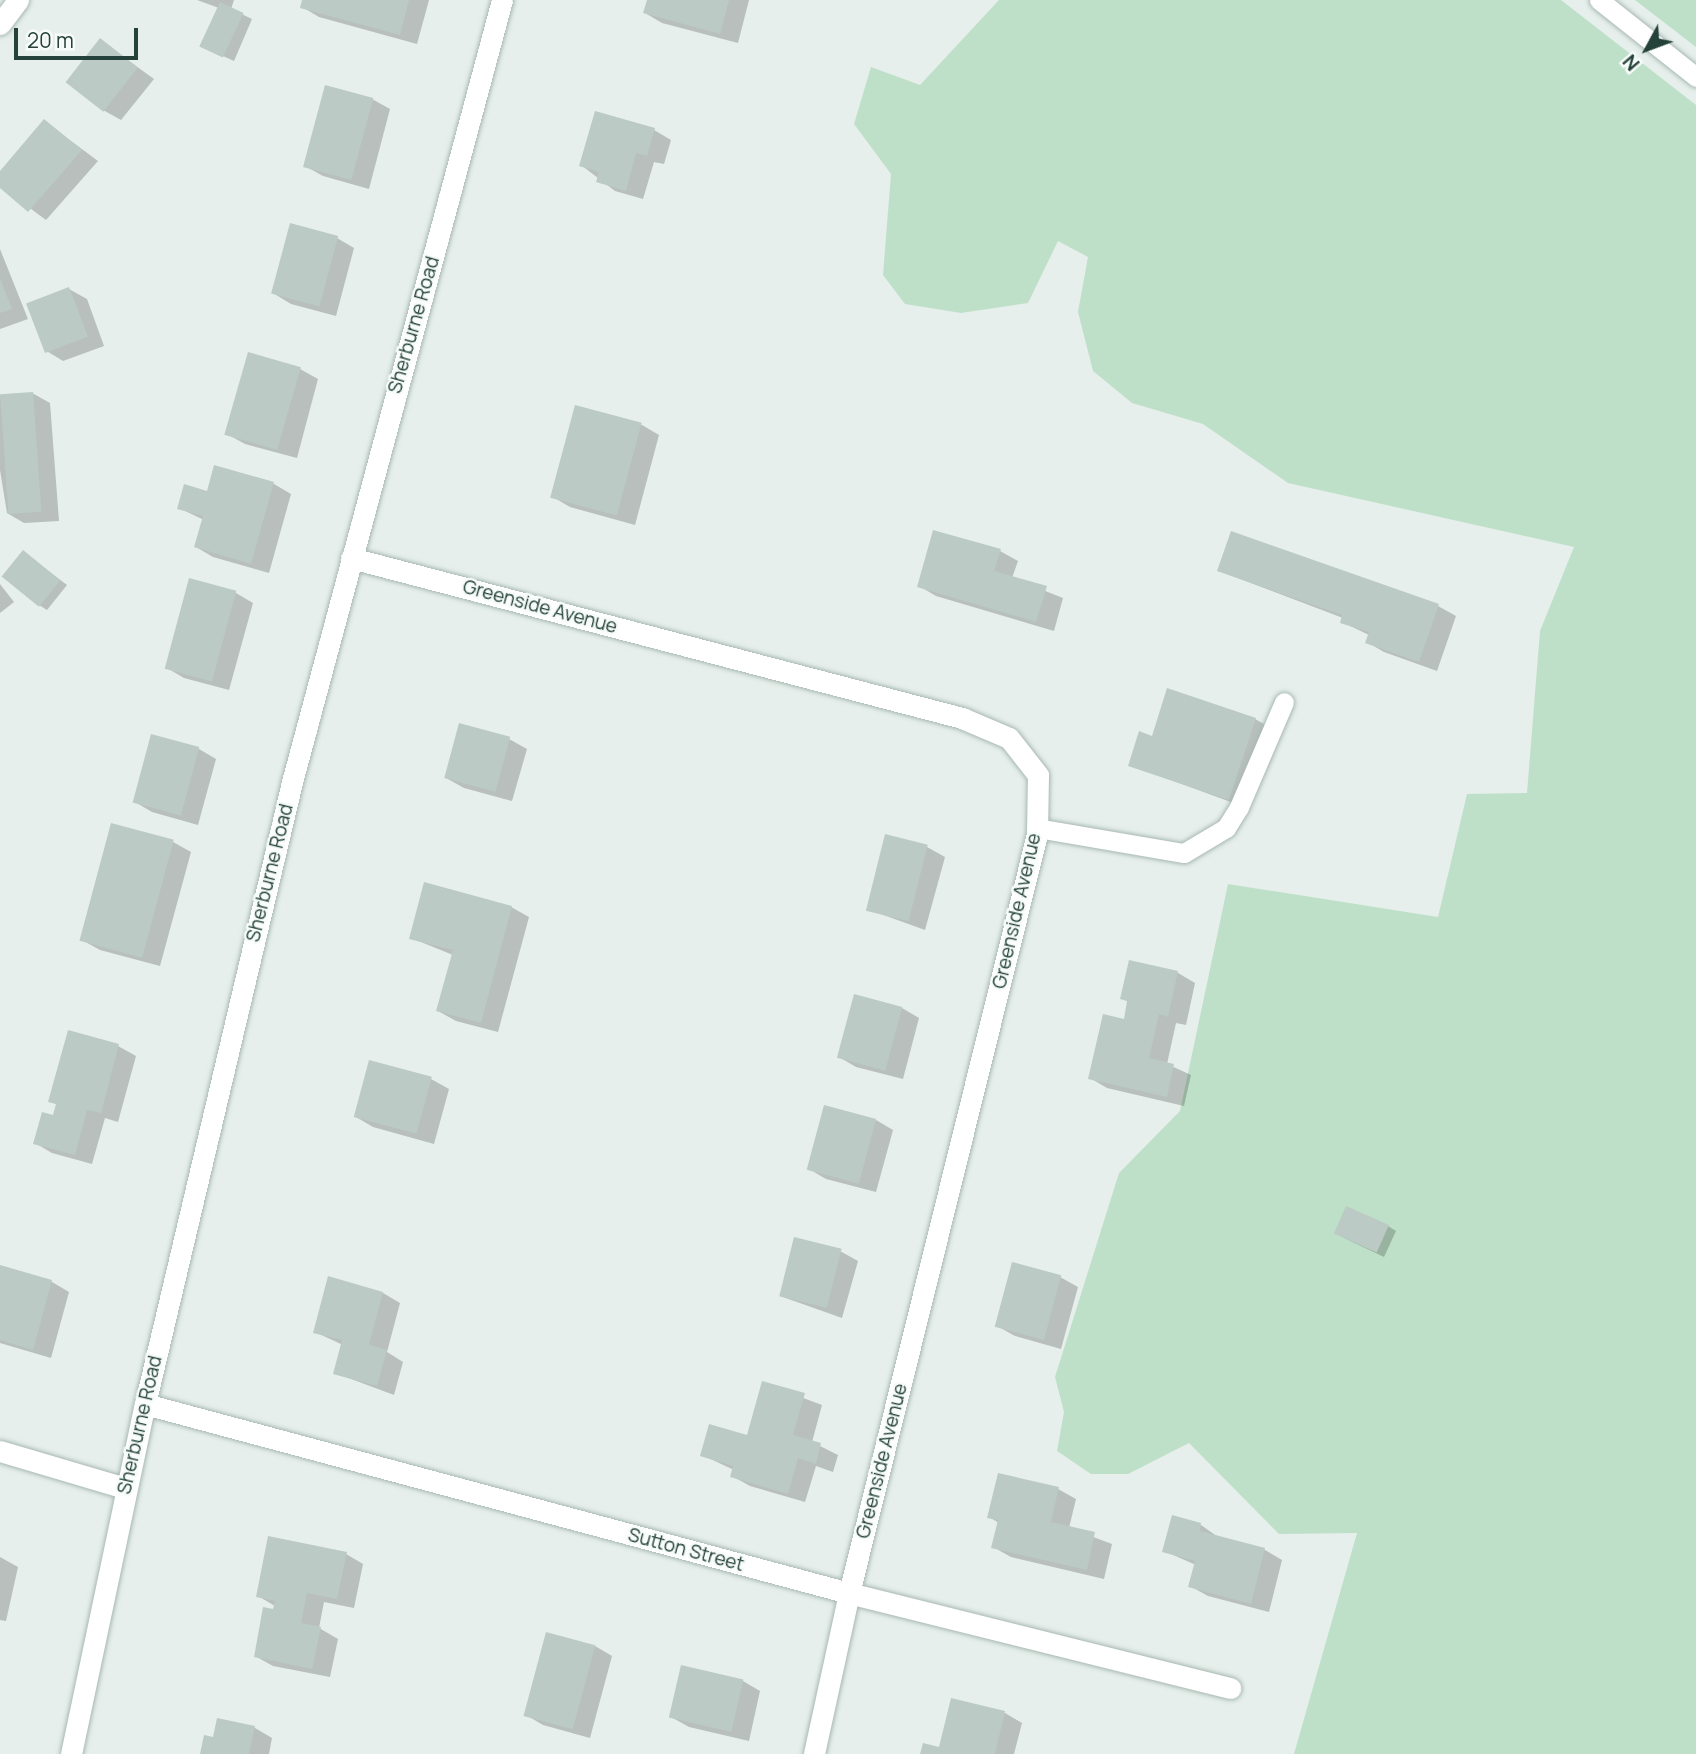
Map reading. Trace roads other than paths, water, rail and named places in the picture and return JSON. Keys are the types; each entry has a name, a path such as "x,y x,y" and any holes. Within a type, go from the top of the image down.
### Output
{"street":[{"path":"0,24 18,0"},
{"name":"Sherburne Road","path":"71,1754 125,1488 285,809 502,0"},
{"name":"Greenside Avenue","path":"351,558 962,718 1009,738 1038,775 1037,828 849,1593 814,1754"},
{"name":"Sutton Street","path":"145,1404 849,1593 1230,1688"},
{"path":"0,1451 125,1488"}],"lane":[{"path":"1599,0 1696,77"},
{"path":"1037,828 1184,853 1226,828 1284,702"}]}
